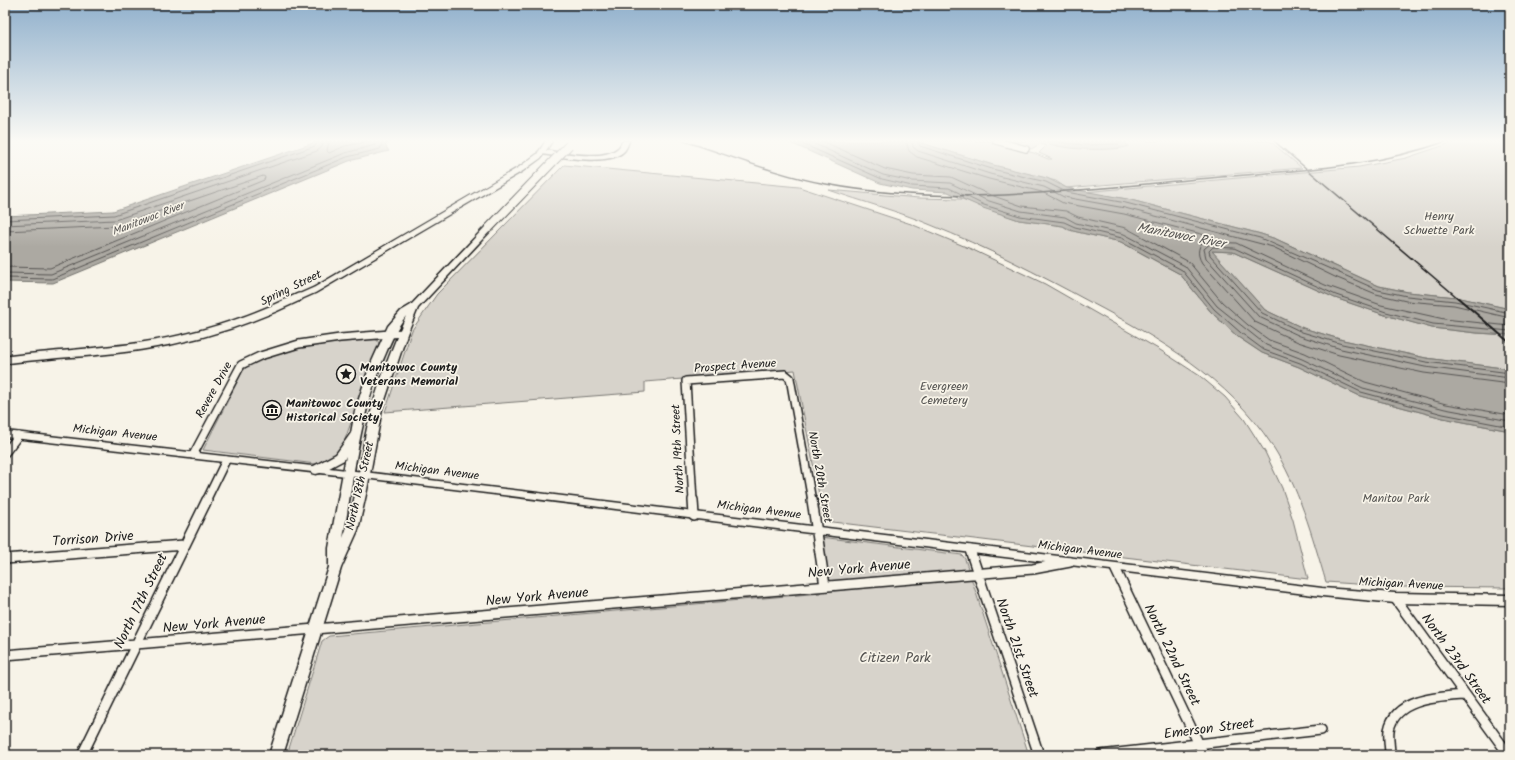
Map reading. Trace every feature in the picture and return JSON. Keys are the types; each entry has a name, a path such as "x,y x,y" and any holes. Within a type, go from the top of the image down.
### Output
{"main road":[{"path":"388,335 404,313 414,307 539,176"},
{"path":"402,333 412,315 414,307"},
{"name":"North 18th Street","path":"276,755 335,567 344,553 354,523 377,408 402,333"},
{"name":"North 18th Street","path":"335,567 335,548 362,405 388,335"},
{"path":"316,470 340,457 357,430"}],"street":[{"name":"Spring Street","path":"5,360 144,345 218,329 255,317 315,290 508,176"},
{"name":"Revere Drive","path":"193,455 241,365 256,357 302,343 402,333"},
{"name":"Prospect Avenue","path":"686,381 786,374"},
{"name":"North 20th Street","path":"786,374 790,378 817,530 825,586"},
{"name":"North 19th Street","path":"686,381 694,516"},
{"name":"Michigan Avenue","path":"5,434 364,475 1115,568 1322,592 1395,598 1510,600"},
{"path":"5,453 18,436"},
{"name":"North 17th Street","path":"82,755 226,460"},
{"name":"Torrison Drive","path":"5,559 184,545"},
{"name":"North 21st Street","path":"970,550 1038,755"},
{"name":"New York Avenue","path":"5,655 978,574 1033,569 1070,562"},
{"name":"North 22nd Street","path":"1115,568 1204,755"},
{"name":"North 23rd Street","path":"1395,598 1509,755"},
{"path":"1390,755 1389,728 1401,710 1421,700 1465,695"},
{"name":"Emerson Street","path":"1100,755 1321,730"}],"green space":[{"name":"Evergreen Cemetery","path":"553,176 686,176 799,187 911,224 971,249 1045,284 1160,350 1200,376 1225,397 1244,419 1265,452 1282,488 1293,520 1308,579 824,521 795,370 645,382 645,392 385,412 412,330 437,294"},
{"path":"1038,176 1202,176 1066,188 1056,181"},
{"name":"Henry Schuette Park","path":"1255,176 1510,176 1510,309 1456,297 1408,292 1379,286 1276,239 1261,234 1127,199 1084,192"},
{"name":"Manitou Park","path":"829,190 919,198 962,199 1019,220 1063,226 1069,230 1121,242 1180,274 1211,312 1238,337 1262,353 1299,367 1360,396 1443,418 1510,431 1510,588 1400,587 1326,582 1304,512 1290,478 1281,461 1272,445 1254,421 1214,380 1191,362 1142,331 1012,261 972,242 919,220"},
{"path":"1211,251 1233,252 1335,298 1385,315 1432,328 1510,335 1510,369 1426,358 1343,340 1303,328 1265,310"},
{"path":"373,339 377,340 379,343 342,448 339,453 323,464 203,450 242,372 251,364 283,351 323,344"},
{"name":"Citizen Park","path":"813,536 962,555 965,559 1029,755 287,755 322,641 329,636 821,593"}],"water":[{"name":"Manitowoc River","path":"215,176 311,176 53,283 5,282 5,216 113,211"},
{"name":"Manitowoc River","path":"865,176 1041,176 1067,188 1127,199 1261,234 1276,239 1379,286 1408,292 1456,297 1510,309 1510,335 1432,328 1385,315 1335,298 1233,252 1212,251 1265,310 1303,328 1343,340 1426,358 1510,369 1510,431 1443,418 1360,396 1299,367 1262,353 1238,337 1211,312 1180,274 1121,242 1073,231 1063,226 1019,220 983,208 948,192 912,190 880,183"}],"railway":[{"path":"792,176 826,184 875,191 925,195 974,196 1073,191 1228,176"},
{"path":"1316,176 1458,298"},
{"path":"1457,297 1510,343"}],"place":[{"name":"Manitowoc County Veterans Memorial","path":"346,374"},
{"name":"Manitowoc County Historical Society","path":"272,410"}]}
